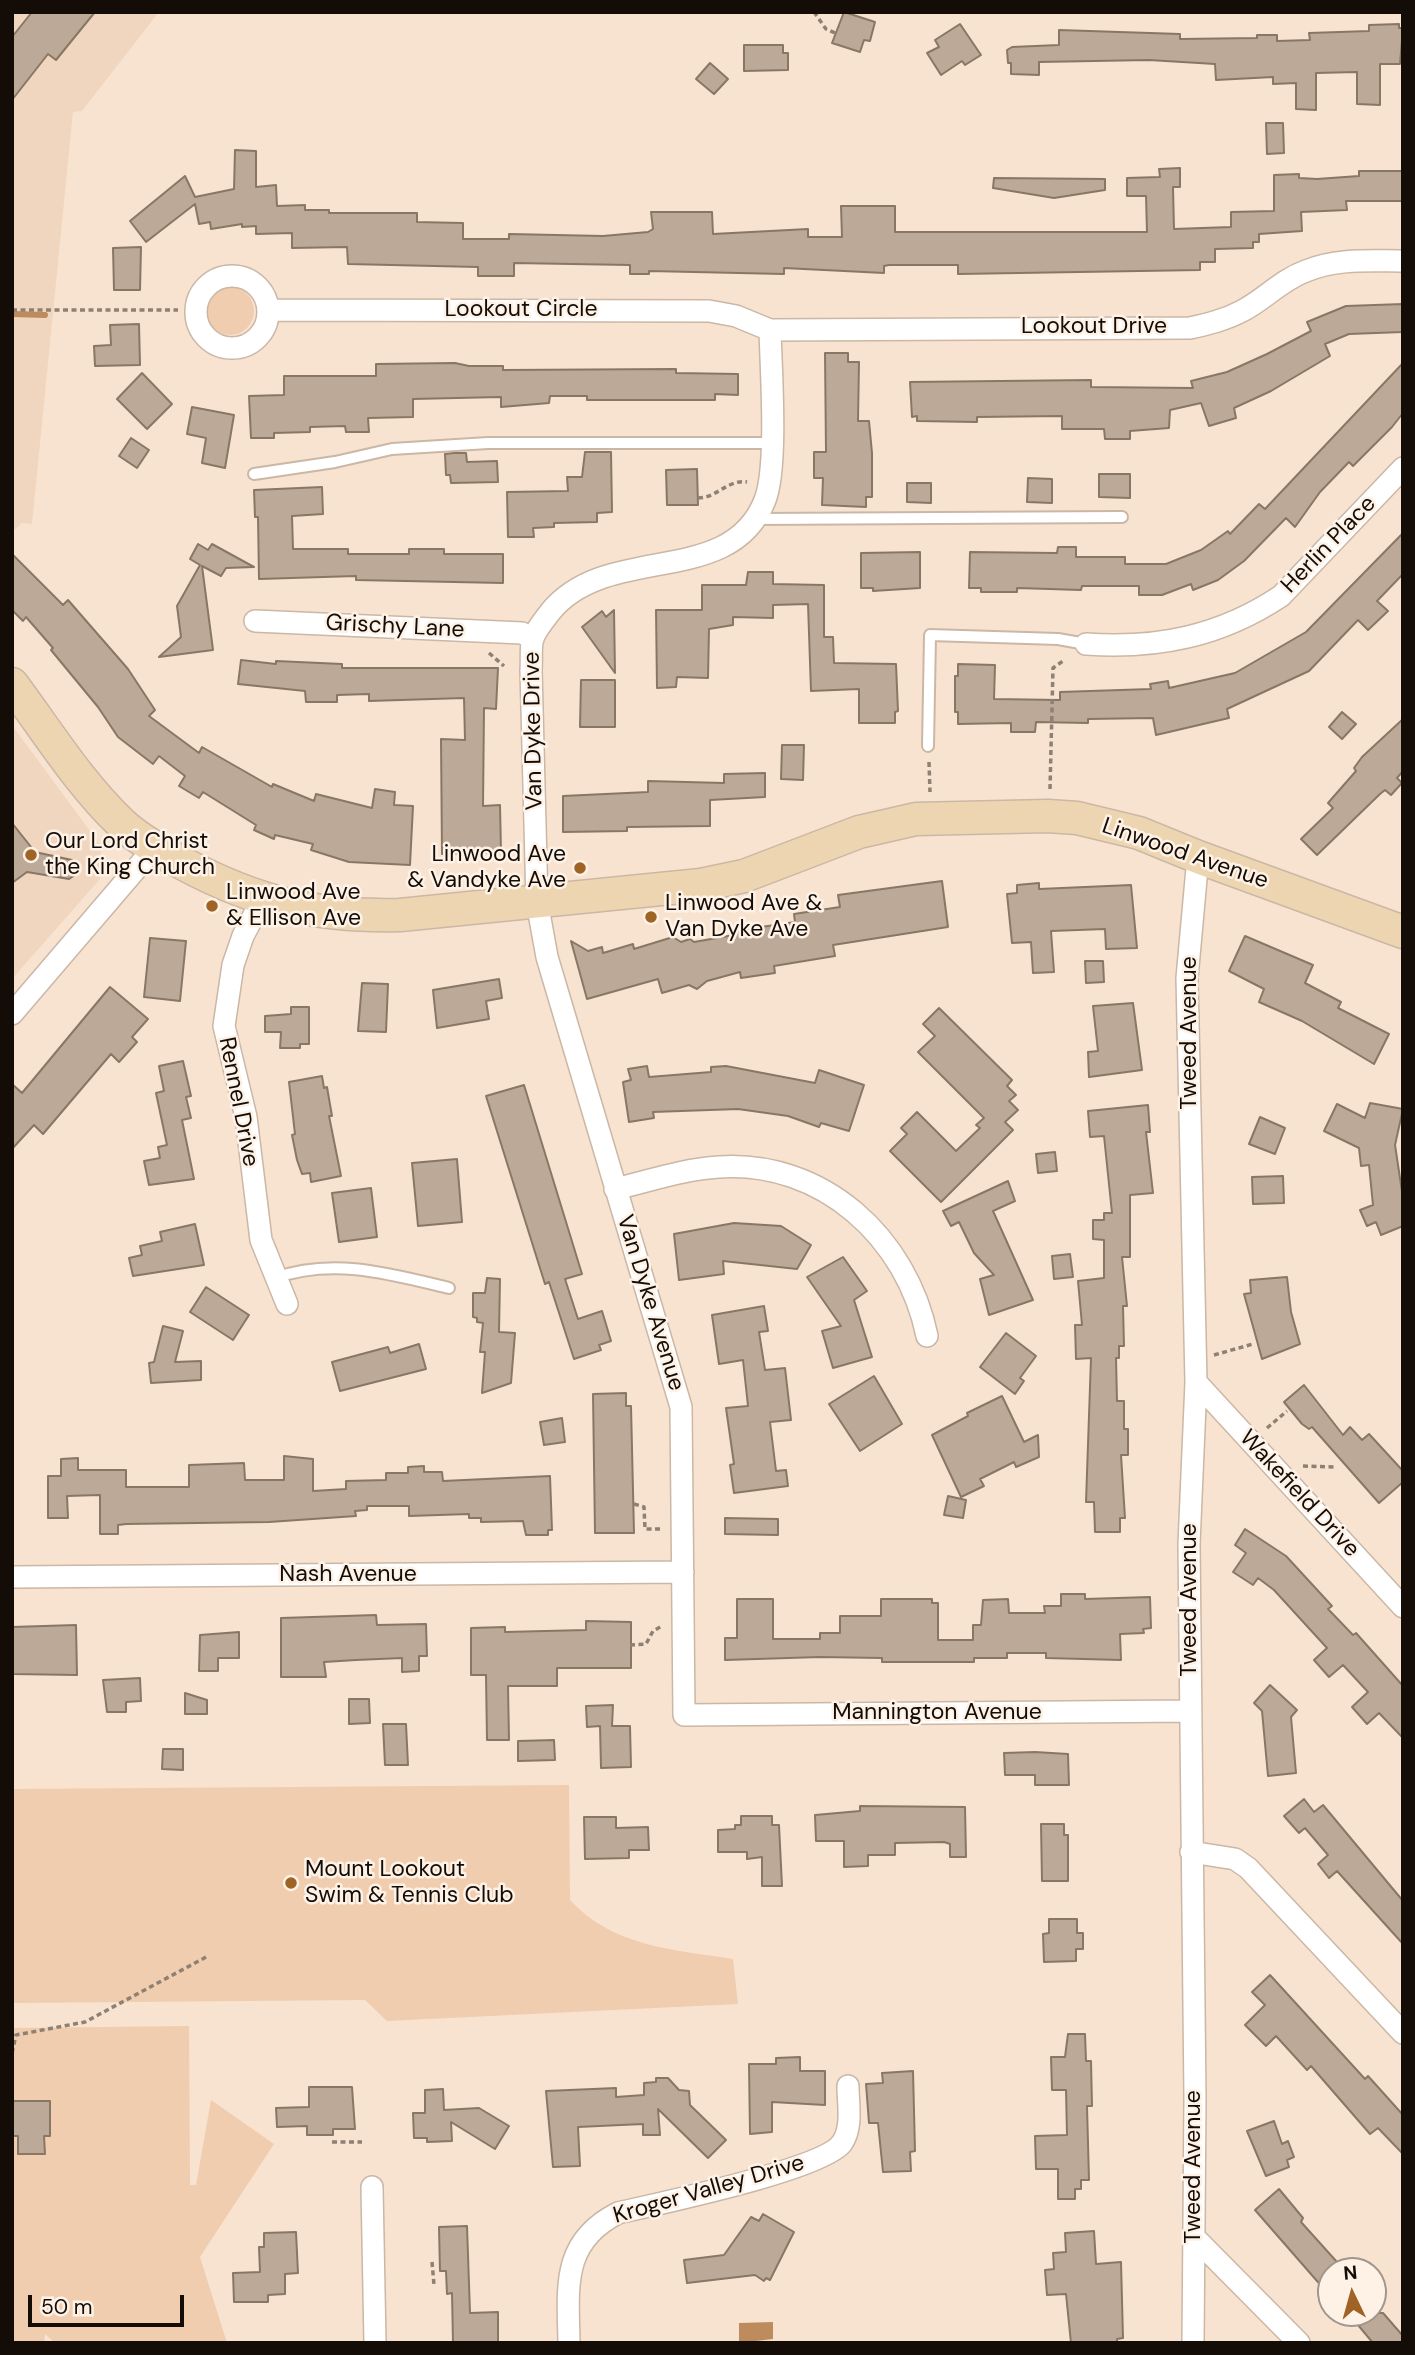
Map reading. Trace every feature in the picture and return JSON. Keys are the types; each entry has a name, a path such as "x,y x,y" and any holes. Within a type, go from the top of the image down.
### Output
{"main road":[{"name":"Linwood Avenue","path":"12,684 99,800 123,825 154,848 207,876 262,900 301,910 350,916 400,915 701,884 744,876 859,832 916,819 946,816 1077,818 1139,833 1198,857 1399,923"}],"street":[{"name":"Lookout Drive","path":"770,330 1190,328 1217,322 1244,310 1281,282 1306,270 1343,261 1403,261"},
{"name":"Lookout Circle","path":"268,310 709,310 736,316 770,330"},
{"name":"Van Dyke Drive","path":"537,902 531,670 533,639 555,606 586,582 604,574 705,555 724,547 755,519 771,481 770,330"},
{"name":"Herlin Place","path":"1086,644 1125,647 1193,637 1230,625 1264,607 1281,596 1403,468"},
{"name":"Grischy Lane","path":"255,621 522,633 533,639"},
{"path":"12,1014 154,848"},
{"name":"Tweed Avenue","path":"1193,2343 1189,1544 1196,1382 1187,978 1198,857"},
{"name":"Rennel Drive","path":"262,900 243,936 233,965 224,1026 246,1117 261,1240 287,1304"},
{"name":"Van Dyke Avenue","path":"537,902 547,957 681,1407 684,1715"},
{"path":"615,1189 692,1170 721,1166 760,1168 815,1186 864,1219 884,1240 914,1290 927,1336"},
{"name":"Wakefield Drive","path":"1196,1382 1403,1607"},
{"name":"Nash Avenue","path":"12,1577 683,1572"},
{"name":"Mannington Avenue","path":"684,1715 1190,1711"},
{"path":"1191,1852 1235,1859 1248,1868 1403,2033"},
{"name":"Kroger Valley Drive","path":"569,2343 568,2282 580,2246 595,2225 618,2213 799,2166 831,2153 840,2146 848,2132 848,2086"},
{"path":"372,2187 374,2343"},
{"path":"1194,2237 1299,2343"}],"lane":[{"path":"254,474 335,462 392,449 488,443 770,443"},
{"path":"755,519 1122,517"},
{"path":"928,746 930,635 1058,639 1086,644"},
{"path":"275,1278 302,1268 342,1267 449,1288"}],"path":[{"path":"814,12 825,29 835,33"},
{"path":"12,310 178,310"},
{"path":"698,498 708,498 730,484 754,483"},
{"path":"1050,789 1053,668 1063,660"},
{"path":"928,746 929,792"},
{"path":"1208,1356 1252,1344"},
{"path":"1264,1430 1287,1411"},
{"path":"1297,1466 1336,1467"},
{"path":"634,1504 644,1507 645,1529 667,1529"},
{"path":"631,1645 646,1644 653,1631 683,1617"},
{"path":"12,2053 16,2035 85,2022 208,1956"},
{"path":"332,2142 362,2141"},
{"path":"432,2262 434,2285"}],"shaded area":[{"path":"12,12 159,12 82,111 73,112 32,524 22,523 12,532"},
{"path":"230,287 247,294 254,311 247,328 230,335 213,328 206,311 213,294"},
{"path":"12,725 101,846 100,879 12,979"},
{"name":"Mount Lookout Swim & Tennis Club","path":"569,1785 570,1900 587,1916 625,1937 667,1949 733,1959 738,2004 387,2021 365,2000 12,2003 12,1789"},
{"path":"189,2026 190,2185 196,2185 211,2100 274,2144 200,2257 227,2343 55,2343 45,2334 44,2343 12,2343 12,2028"},
{"path":"773,2322 773,2339 739,2343 739,2323"}],"building":[{"path":"32,12 95,12 56,60 48,54 12,100 12,37"},
{"path":"844,12 875,22 870,41 864,40 860,52 832,43"},
{"path":"960,24 981,55 965,65 962,61 941,75 927,53 939,47 935,40"},
{"path":"1399,24 1399,28 1403,28 1400,64 1380,64 1380,105 1357,104 1357,72 1316,73 1316,110 1296,109 1296,83 1273,84 1273,77 1216,80 1215,64 1149,60 1039,62 1039,75 1011,74 1011,63 1008,63 1007,50 1012,47 1059,45 1059,30 1180,34 1180,39 1257,38 1257,35 1277,35 1277,41 1310,40 1309,33 1369,31 1369,25"},
{"path":"744,45 783,45 783,53 788,53 788,70 744,71"},
{"path":"710,63 728,79 714,94 696,79"},
{"path":"1266,123 1283,123 1284,153 1267,154"},
{"path":"235,150 256,151 256,187 276,185 277,206 305,205 305,210 329,210 329,213 417,213 417,222 463,223 463,239 509,239 509,234 603,236 648,232 653,229 651,212 712,212 713,234 808,229 808,237 842,237 841,206 895,206 895,232 1147,232 1146,196 1127,196 1127,178 1160,177 1159,169 1180,168 1180,187 1173,187 1174,229 1231,227 1231,212 1274,211 1274,175 1299,174 1299,178 1317,179 1359,176 1359,171 1403,171 1403,201 1346,201 1347,210 1301,212 1302,231 1259,234 1259,242 1253,242 1253,248 1215,249 1215,262 1200,262 1200,270 958,274 958,265 889,265 884,266 884,273 784,268 784,274 649,271 649,274 630,274 630,265 514,263 514,276 478,276 478,267 348,264 347,247 292,248 292,233 256,234 256,226 242,227 242,224 211,229 210,222 199,224 195,204 146,242 130,221 185,176 195,197 234,189"},
{"path":"994,178 1105,179 1105,190 1054,198 993,188"},
{"path":"141,247 140,290 114,290 113,248"},
{"path":"1403,304 1403,332 1349,334 1325,344 1330,356 1271,391 1234,408 1236,418 1209,426 1201,403 1170,410 1169,428 1130,431 1130,439 1105,439 1104,429 1062,429 1062,416 977,417 977,422 917,421 917,416 912,417 910,382 1091,380 1091,387 1193,388 1191,381 1227,372 1267,354 1311,331 1307,322 1346,306"},
{"path":"139,324 140,365 95,366 94,346 111,345 110,325"},
{"path":"825,353 848,353 848,362 859,362 858,421 869,421 872,453 872,497 866,497 866,507 822,505 823,478 814,478 814,452 826,452"},
{"path":"455,363 469,366 503,366 503,370 676,369 676,373 738,374 738,395 715,394 715,400 587,400 587,396 550,396 549,403 501,407 501,397 413,399 413,417 368,418 369,432 346,432 345,426 310,427 310,432 274,433 274,438 251,438 249,396 284,395 284,376 376,376 376,364"},
{"path":"1403,363 1403,413 1392,427 1353,466 1349,462 1320,492 1295,527 1286,518 1244,561 1218,580 1193,590 1191,584 1162,595 1139,595 1139,586 1082,586 1081,590 1017,588 1017,592 981,592 981,588 969,588 970,552 1057,553 1058,547 1076,547 1076,557 1125,557 1125,564 1166,564 1201,550 1228,531 1230,534 1259,504 1265,509"},
{"path":"142,373 172,404 147,429 117,399"},
{"path":"192,407 234,415 225,468 202,463 206,438 187,434"},
{"path":"131,438 149,450 137,468 119,456"},
{"path":"585,452 611,452 612,512 597,513 597,522 554,523 554,527 533,528 534,537 508,537 507,492 568,491 567,477 582,477"},
{"path":"466,453 467,462 497,461 498,482 451,483 450,475 446,475 445,454"},
{"path":"697,469 698,505 667,505 666,470"},
{"path":"1099,474 1130,474 1130,498 1099,497"},
{"path":"1028,478 1052,479 1052,503 1027,502"},
{"path":"907,483 931,483 931,503 907,502"},
{"path":"322,487 323,514 292,516 293,549 348,549 348,554 409,554 409,549 444,549 444,554 503,554 503,583 356,580 356,576 259,579 258,517 255,517 254,490"},
{"path":"1403,533 1403,574 1377,601 1388,611 1368,630 1358,620 1309,671 1227,709 1229,718 1156,735 1153,718 1088,719 1088,723 1036,722 1035,732 1011,732 1011,723 958,724 958,712 955,712 955,676 958,676 958,664 995,665 994,699 1060,700 1060,692 1151,689 1150,684 1168,681 1169,688 1235,673 1306,632"},
{"path":"198,544 208,550 212,544 254,567 226,568 221,576 202,566 213,650 159,657 181,637 177,606 200,565 190,559"},
{"path":"920,552 920,588 873,591 873,588 861,588 861,553"},
{"path":"12,554 63,605 68,600 128,669 155,710 149,716 199,753 202,747 272,787 273,784 314,801 316,794 372,808 375,789 395,792 394,805 413,806 410,865 349,862 311,850 313,844 275,835 274,839 254,830 256,825 203,792 199,798 179,786 185,776 159,756 153,764 118,737 98,707 51,650 53,648 26,617 23,621 12,610"},
{"path":"748,572 773,572 773,584 824,585 824,637 833,637 834,663 896,664 898,711 895,712 895,723 859,723 859,689 811,691 808,604 773,605 773,618 733,617 733,625 709,629 708,678 677,677 676,687 657,688 656,610 702,610 702,585 746,585"},
{"path":"614,610 615,673 582,627 602,611 606,617"},
{"path":"241,660 276,664 276,661 342,664 342,668 498,668 496,709 484,708 483,806 500,805 501,852 442,854 441,739 465,740 464,698 369,701 369,694 337,695 337,702 306,702 305,691 238,684"},
{"path":"581,680 615,680 615,727 580,727"},
{"path":"1342,712 1356,724 1342,739 1329,727"},
{"path":"1403,719 1403,771 1397,778 1402,783 1391,795 1385,790 1380,794 1317,855 1301,839 1333,808 1328,803 1356,771 1354,768 1362,757"},
{"path":"782,745 804,745 803,780 781,779"},
{"path":"765,773 765,797 710,800 710,826 627,827 627,831 563,832 563,796 648,792 648,781 724,783 724,774"},
{"name":"Our Lord Christ the King Church","path":"12,823 35,852 72,860 77,866 75,875 69,879 27,872 12,883"},
{"path":"942,881 948,927 833,945 835,956 774,966 775,973 741,978 740,972 707,981 697,989 689,985 662,993 658,979 587,999 571,941 588,951 602,947 603,953 633,944 634,949 673,937 681,942 690,939 694,942 734,935 734,931 795,922 794,914 840,907 838,895"},
{"path":"1039,883 1039,889 1131,885 1137,948 1106,949 1105,929 1051,931 1054,972 1033,973 1031,942 1012,943 1007,894 1017,893 1017,885"},
{"path":"1245,936 1313,965 1305,983 1341,1002 1338,1008 1389,1034 1374,1064 1302,1021 1259,1002 1264,989 1229,971"},
{"path":"150,938 186,941 180,1001 144,997"},
{"path":"1085,961 1103,961 1104,982 1086,983"},
{"path":"499,979 502,998 486,1001 489,1019 437,1028 433,990"},
{"path":"362,983 388,984 386,1032 358,1031"},
{"path":"110,987 148,1019 132,1037 137,1042 119,1062 111,1054 43,1134 34,1125 12,1149 12,1084 22,1093"},
{"path":"1133,1003 1142,1070 1089,1077 1088,1052 1098,1051 1093,1006"},
{"path":"291,1007 309,1007 309,1044 300,1044 300,1048 280,1048 281,1032 265,1032 265,1016 291,1014"},
{"path":"939,1008 1012,1080 1007,1086 1016,1095 1009,1101 1018,1110 1005,1122 1013,1130 941,1202 890,1151 907,1134 901,1128 917,1112 956,1151 980,1128 976,1125 984,1118 918,1052 935,1036 923,1024"},
{"path":"183,1061 191,1096 186,1097 191,1118 182,1120 194,1179 149,1185 144,1161 160,1158 158,1147 167,1145 156,1093 164,1091 159,1066"},
{"path":"647,1066 649,1077 711,1072 711,1067 726,1066 815,1083 819,1070 864,1085 849,1131 821,1123 819,1127 788,1116 738,1109 653,1112 654,1118 629,1122 623,1082 631,1080 628,1069"},
{"path":"322,1076 324,1088 327,1087 332,1116 329,1116 341,1176 311,1182 310,1173 302,1174 297,1160 292,1135 295,1134 289,1082"},
{"path":"524,1085 582,1274 565,1279 578,1319 602,1311 611,1341 599,1345 601,1350 574,1359 549,1282 545,1284 486,1096"},
{"path":"1370,1103 1403,1109 1395,1145 1403,1198 1403,1226 1381,1235 1376,1222 1367,1226 1360,1210 1373,1205 1369,1165 1361,1166 1359,1148 1324,1131 1337,1104 1365,1118"},
{"path":"1148,1105 1150,1132 1146,1132 1153,1193 1130,1195 1130,1257 1122,1257 1127,1306 1123,1306 1124,1346 1119,1346 1119,1358 1116,1358 1117,1401 1124,1401 1124,1429 1128,1429 1128,1455 1121,1455 1125,1518 1120,1518 1120,1532 1095,1532 1094,1502 1086,1502 1091,1358 1076,1359 1075,1325 1082,1325 1078,1281 1104,1278 1104,1240 1093,1239 1093,1220 1104,1220 1104,1213 1112,1213 1104,1136 1090,1137 1088,1111"},
{"path":"1260,1117 1285,1128 1275,1154 1249,1144"},
{"path":"1055,1152 1057,1171 1038,1173 1036,1154"},
{"path":"457,1159 462,1222 418,1226 412,1163"},
{"path":"1283,1176 1284,1203 1253,1204 1252,1177"},
{"path":"1008,1181 1015,1201 993,1211 1033,1300 989,1315 980,1279 994,1275 974,1253 959,1222 951,1226 943,1211"},
{"path":"371,1188 377,1237 339,1242 332,1193"},
{"path":"734,1223 781,1226 811,1245 797,1269 723,1261 724,1274 679,1280 674,1234"},
{"path":"195,1224 204,1265 133,1276 129,1258 142,1255 140,1246 162,1241 160,1232"},
{"path":"1070,1254 1073,1277 1054,1279 1052,1256"},
{"path":"843,1257 867,1291 854,1300 872,1357 833,1368 822,1331 841,1326 807,1277"},
{"path":"1287,1277 1291,1312 1300,1344 1262,1359 1244,1294 1251,1293 1250,1280"},
{"path":"487,1278 500,1279 499,1332 515,1333 511,1383 482,1393 485,1352 480,1352 483,1323 477,1322 477,1318 473,1317 473,1293 485,1293"},
{"path":"206,1287 249,1315 233,1340 190,1312"},
{"path":"764,1306 768,1331 759,1332 765,1370 785,1368 791,1420 770,1422 776,1471 786,1470 788,1486 734,1493 730,1465 734,1464 726,1408 748,1406 743,1360 719,1364 712,1315"},
{"path":"163,1326 183,1331 175,1362 201,1361 201,1380 151,1383 149,1363 154,1362"},
{"path":"1006,1333 1036,1356 1020,1378 1024,1381 1015,1394 980,1367"},
{"path":"419,1344 426,1369 340,1391 332,1362 388,1347 390,1353"},
{"path":"874,1376 902,1424 860,1451 829,1404"},
{"path":"1304,1385 1343,1435 1350,1427 1362,1440 1369,1434 1403,1471 1403,1482 1379,1503 1312,1427 1309,1429 1302,1424 1284,1402"},
{"path":"626,1393 626,1406 631,1406 634,1533 595,1533 593,1394"},
{"path":"1002,1396 1024,1442 1038,1435 1039,1457 1016,1467 1014,1462 980,1479 984,1486 961,1497 932,1435 968,1416 967,1413"},
{"path":"562,1418 565,1442 544,1445 540,1422"},
{"path":"284,1456 313,1459 313,1491 346,1489 346,1481 386,1480 386,1473 408,1473 408,1467 424,1466 424,1472 442,1472 443,1481 550,1476 552,1530 548,1530 548,1535 526,1535 523,1521 481,1522 481,1518 469,1518 469,1514 409,1516 409,1506 367,1506 367,1510 355,1511 356,1516 269,1522 126,1524 118,1525 118,1534 100,1534 100,1495 67,1496 68,1518 48,1518 48,1476 61,1476 61,1459 78,1458 78,1470 126,1470 126,1487 189,1487 189,1465 244,1463 245,1480 284,1480"},
{"path":"948,1496 966,1500 963,1518 944,1515"},
{"path":"725,1518 778,1519 778,1535 725,1534"},
{"path":"1245,1529 1286,1556 1332,1606 1328,1609 1353,1635 1356,1633 1403,1686 1403,1738 1379,1713 1367,1724 1352,1707 1368,1692 1343,1665 1329,1677 1314,1660 1327,1648 1274,1590 1258,1578 1253,1585 1233,1572 1246,1553 1235,1545"},
{"path":"1061,1594 1085,1594 1085,1599 1150,1597 1151,1628 1143,1629 1144,1633 1120,1634 1121,1660 1046,1658 1046,1653 1007,1653 1007,1658 974,1658 974,1662 882,1662 882,1658 820,1657 725,1660 725,1638 737,1638 737,1599 773,1599 773,1639 820,1639 820,1633 840,1633 840,1616 881,1616 881,1599 932,1599 932,1603 938,1603 938,1640 973,1640 973,1625 981,1625 983,1600 1008,1599 1009,1613 1045,1613 1044,1606 1061,1606"},
{"path":"376,1615 377,1625 426,1624 427,1656 419,1656 419,1671 402,1672 402,1658 356,1660 324,1662 326,1677 281,1677 281,1618"},
{"path":"586,1621 631,1622 631,1668 557,1668 557,1686 508,1686 509,1740 487,1740 486,1675 471,1675 471,1628 505,1627 505,1632 586,1630"},
{"path":"76,1625 77,1675 12,1674 12,1627"},
{"path":"239,1632 239,1658 218,1658 218,1671 199,1671 200,1635"},
{"path":"140,1678 141,1701 126,1702 126,1712 107,1712 103,1680"},
{"path":"1270,1685 1297,1710 1291,1717 1296,1773 1268,1776 1262,1711 1254,1703"},
{"path":"185,1693 207,1700 207,1714 185,1714"},
{"path":"349,1699 369,1699 370,1723 349,1724"},
{"path":"613,1705 612,1726 630,1726 631,1767 601,1768 600,1726 587,1727 586,1706"},
{"path":"383,1724 406,1724 408,1765 385,1765"},
{"path":"554,1740 555,1760 518,1761 518,1741"},
{"path":"163,1749 183,1749 183,1770 162,1769"},
{"path":"1004,1753 1068,1754 1069,1785 1035,1785 1035,1775 1005,1775"},
{"path":"1304,1799 1314,1812 1323,1805 1403,1901 1403,1944 1337,1871 1329,1878 1318,1864 1328,1855 1305,1828 1299,1833 1284,1816"},
{"path":"860,1806 965,1807 966,1857 950,1857 950,1844 944,1842 895,1843 895,1855 868,1855 868,1866 844,1867 844,1841 816,1841 815,1815 860,1811"},
{"path":"741,1816 772,1816 772,1825 779,1825 782,1886 762,1886 762,1857 747,1859 747,1852 718,1852 718,1830 735,1829 735,1825 741,1825"},
{"path":"584,1817 616,1817 616,1828 648,1827 649,1850 629,1850 629,1858 585,1859"},
{"path":"1041,1824 1064,1824 1064,1835 1068,1835 1068,1881 1042,1881"},
{"path":"1049,1919 1077,1919 1077,1933 1083,1933 1083,1949 1076,1949 1076,1961 1044,1962 1043,1934 1049,1933"},
{"path":"1270,1975 1365,2079 1368,2076 1403,2115 1403,2154 1378,2128 1370,2134 1311,2066 1307,2070 1276,2036 1266,2046 1245,2025 1265,2005 1252,1992"},
{"path":"1068,2034 1085,2034 1086,2061 1091,2061 1092,2106 1087,2106 1089,2180 1081,2180 1081,2189 1075,2189 1075,2199 1058,2199 1058,2169 1036,2169 1035,2136 1067,2135 1066,2090 1052,2090 1051,2057 1065,2057"},
{"path":"800,2057 800,2071 825,2071 825,2105 772,2102 772,2132 750,2134 749,2064 776,2064 776,2058"},
{"path":"913,2071 915,2151 910,2152 911,2171 883,2172 878,2123 869,2123 866,2084 883,2083 882,2073"},
{"path":"656,2078 668,2078 679,2090 689,2091 690,2105 726,2140 708,2158 658,2109 660,2135 643,2135 643,2124 578,2127 580,2166 553,2167 546,2091 616,2088 616,2097 644,2095 644,2083 656,2082"},
{"path":"309,2087 352,2087 355,2129 333,2129 333,2135 307,2135 307,2126 277,2127 276,2108 309,2107"},
{"path":"443,2089 444,2110 479,2108 509,2126 495,2149 451,2122 452,2141 427,2142 427,2138 414,2138 413,2113 425,2113 425,2090"},
{"path":"13,2101 50,2101 50,2136 44,2136 45,2154 18,2154 18,2136 13,2136"},
{"path":"1274,2121 1282,2144 1288,2141 1294,2157 1287,2160 1289,2167 1266,2176 1247,2131"},
{"path":"1279,2189 1303,2218 1301,2222 1332,2257 1317,2257 1317,2281 1255,2210"},
{"path":"763,2214 794,2232 770,2280 766,2278 764,2281 755,2275 687,2283 684,2260 724,2255 751,2217 759,2221"},
{"path":"467,2226 470,2313 498,2312 498,2343 453,2343 452,2293 447,2294 446,2271 440,2271 439,2227"},
{"path":"1094,2231 1096,2264 1121,2262 1123,2338 1117,2339 1117,2343 1071,2343 1066,2294 1047,2295 1045,2270 1054,2269 1053,2253 1066,2252 1065,2233"},
{"path":"296,2232 298,2273 285,2274 285,2294 268,2295 268,2302 234,2302 233,2273 260,2272 259,2247 264,2247 264,2233"},
{"path":"1387,2318 1403,2336 1403,2343 1373,2343 1360,2327 1387,2327"}],"waterway":[{"path":"12,314 45,315"}],"place":[{"name":"Our Lord Christ the King Church","path":"31,855"},
{"name":"Linwood Ave & Vandyke Ave","path":"580,868"},
{"name":"Linwood Ave & Ellison Ave","path":"212,906"},
{"name":"Linwood Ave & Van Dyke Ave","path":"651,917"},
{"name":"Mount Lookout Swim & Tennis Club","path":"291,1883"}]}
